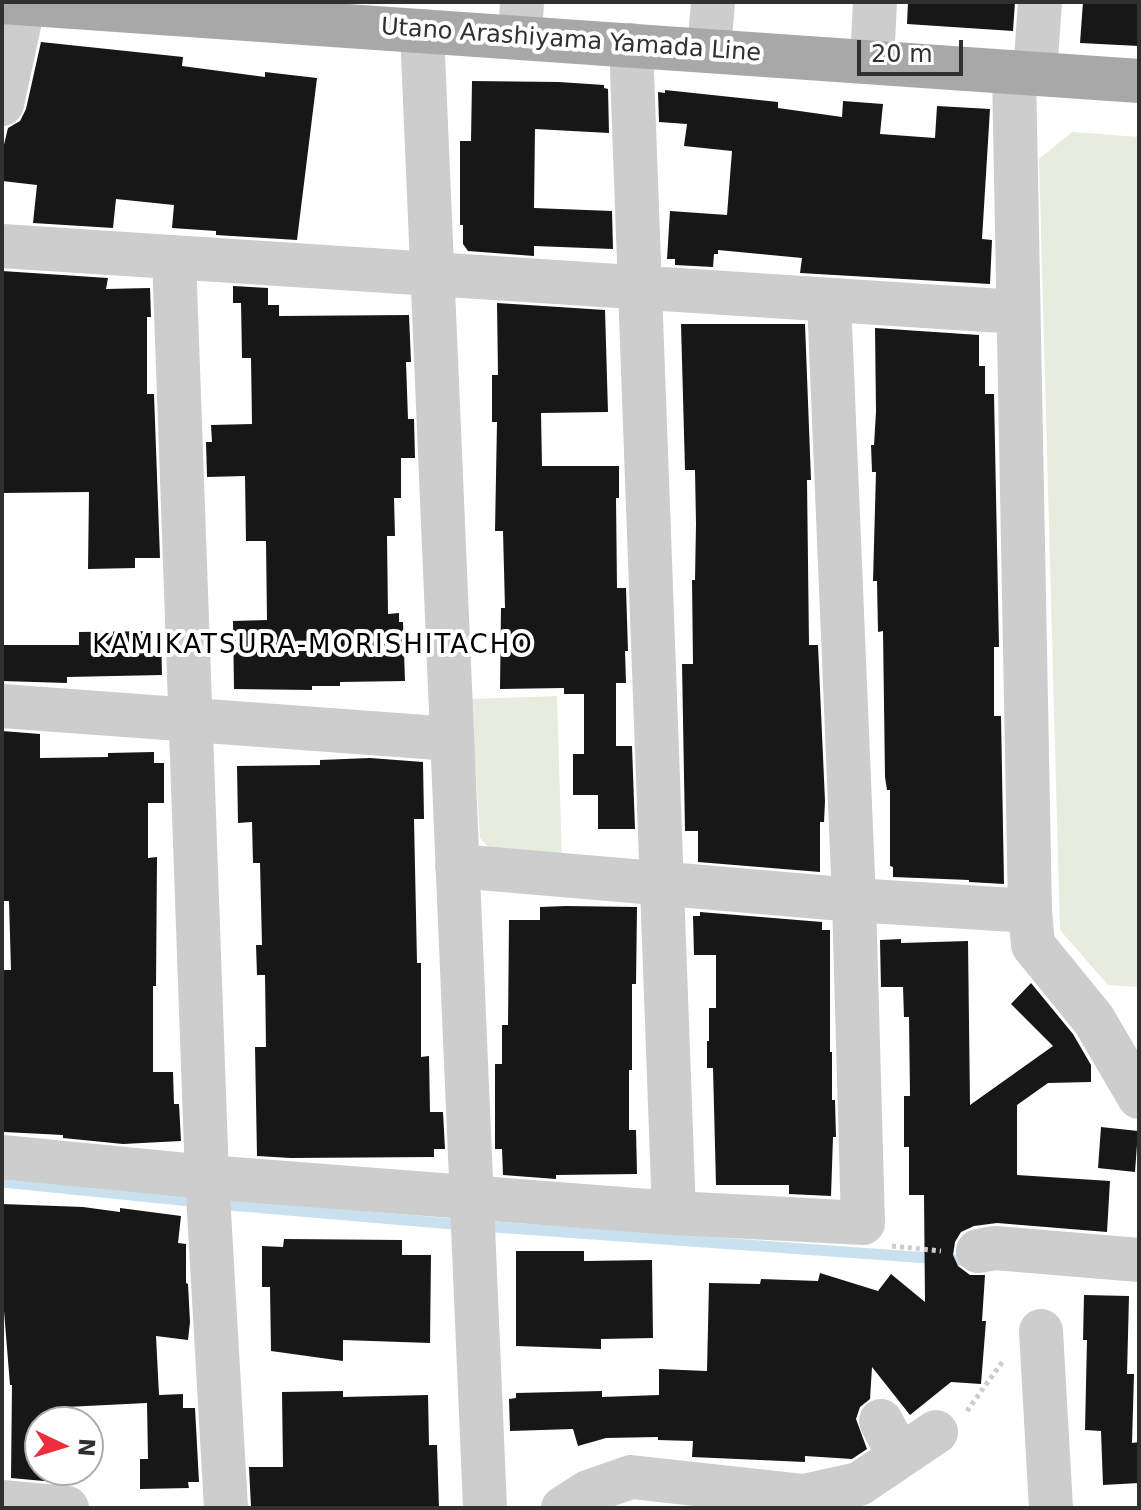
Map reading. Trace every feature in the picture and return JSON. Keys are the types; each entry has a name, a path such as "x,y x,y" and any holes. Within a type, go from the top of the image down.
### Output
{"main road":[{"name":"Utano Arashiyama Yamada Line","path":"17,3 314,13 422,31 521,20 631,45 1139,81"}],"street":[{"path":"709,51 713,2"},
{"path":"872,62 875,2"},
{"path":"1040,2 1025,73 1017,312 1033,945 1094,1020 1139,1097"},
{"path":"2,104 17,3"},
{"path":"422,31 485,1508"},
{"path":"631,45 674,1213"},
{"path":"2,246 1017,312"},
{"path":"174,257 207,1177 226,1508"},
{"path":"2,1157 207,1177 674,1213 863,1223 854,900 829,300"},
{"path":"2,706 452,739"},
{"path":"457,866 662,885 1030,911"},
{"path":"978,1251 995,1248 1139,1260"},
{"path":"1041,1331 1051,1508"},
{"path":"563,1508 588,1492 631,1477 804,1496 859,1484 890,1439 936,1432"},
{"path":"2,1502 67,1508"}],"path":[{"path":"863,1223 885,1246 962,1253 978,1251"},
{"path":"936,1432 940,1441 959,1423 1010,1352 1041,1331"}],"green space":[{"path":"1072,132 1139,137 1139,987 1108,985 1060,930 1039,159"},
{"path":"557,696 562,861 497,857 480,838 471,699"}],"building":[{"path":"908,2 1015,2 1013,31 907,24"},
{"path":"1083,2 1139,4 1139,46 1080,43"},
{"path":"41,42 183,57 182,66 265,77 265,72 317,78 297,240 216,235 216,231 172,228 174,205 116,199 113,228 33,223 37,185 2,181 2,153 8,128 20,121 26,109"},
{"path":"472,81 559,82 604,85 608,89 609,133 535,129 534,208 612,211 613,249 534,246 534,256 468,251 463,244 463,225 460,225 460,141 471,141"},
{"path":"665,90 778,102 778,108 842,117 843,101 883,104 880,134 935,138 937,106 990,109 982,239 992,240 990,284 800,273 802,258 718,250 718,254 714,254 713,267 675,265 675,259 667,259 670,211 727,215 732,151 684,146 687,124 659,122 658,92 665,93"},
{"path":"2,271 108,278 106,289 150,288 147,394 154,394 160,558 135,558 135,568 88,569 89,492 2,493"},
{"path":"233,286 268,288 268,305 279,305 279,316 409,315 411,362 406,362 408,419 414,419 415,458 401,458 401,498 394,498 395,536 387,536 388,614 399,613 399,622 403,622 405,681 340,682 340,686 312,686 312,690 234,689 233,621 267,620 266,541 246,541 245,476 207,477 206,442 212,442 211,425 252,424 251,358 242,358 241,303 233,303"},
{"path":"497,303 605,310 608,412 541,413 542,466 619,466 619,498 616,498 617,588 626,588 628,651 625,651 626,683 616,683 616,746 632,746 635,829 598,829 598,795 573,795 573,754 584,754 584,694 564,694 564,688 500,689 501,608 505,608 503,531 495,531 497,422 492,422 492,375 498,375"},
{"path":"681,324 805,324 811,480 807,480 809,645 818,645 825,801 824,822 820,822 820,872 698,862 698,831 685,831 682,664 693,664 692,580 695,580 696,524 695,470 685,470"},
{"path":"875,328 979,335 979,366 985,366 985,394 994,394 999,647 994,647 994,716 1001,716 1004,884 893,877 893,867 890,866 883,631 878,632 877,581 873,581 876,472 872,472 871,445 874,445 876,412"},
{"path":"161,631 162,675 67,677 67,683 2,681 2,645 79,645 79,632"},
{"path":"2,731 40,734 40,758 108,757 108,753 154,752 154,763 164,763 164,803 148,803 148,858 157,857 153,1072 173,1072 174,1104 179,1104 181,1141 123,1144 63,1138 63,1135 4,1132 2,970 11,970 9,901 3,901"},
{"path":"370,758 423,762 424,819 414,819 417,963 421,963 421,1057 429,1056 430,1112 443,1112 445,1149 434,1149 434,1157 257,1156 255,1047 266,1047 265,975 257,975 256,945 262,945 260,863 253,863 252,822 238,823 237,766 320,765 320,760"},
{"path":"540,907 637,907 629,1130 636,1130 637,1174 556,1175 556,1179 503,1175 502,1149 495,1149 495,1064 502,1064 502,1025 508,1025 509,920 540,920"},
{"path":"700,912 822,922 822,930 830,930 830,1052 836,1137 833,1137 831,1196 789,1194 789,1185 716,1185 713,1068 707,1068 707,1041 709,1008 716,1008 716,955 694,955 693,916 700,916"},
{"path":"901,939 901,943 968,941 970,1105 1053,1046 1011,1004 1031,983 1073,1034 1091,1065 1091,1082 1048,1083 1017,1105 1017,1175 1110,1181 1107,1232 997,1223 974,1226 961,1232 953,1255 958,1266 970,1275 985,1275 982,1321 986,1321 981,1384 951,1382 910,1415 872,1367 870,1399 860,1407 856,1419 867,1449 852,1459 805,1456 805,1462 692,1457 693,1441 658,1440 658,1437 606,1438 578,1446 573,1429 510,1431 509,1399 516,1398 516,1393 602,1391 602,1397 659,1395 659,1369 707,1371 709,1283 760,1284 761,1279 818,1281 820,1273 878,1291 891,1274 925,1302 924,1195 909,1195 909,1147 904,1147 904,1096 910,1096 909,1017 904,1017 903,987 881,987 880,940"},
{"path":"1101,1127 1138,1131 1135,1172 1098,1168"},
{"path":"2,1204 83,1207 120,1212 120,1208 181,1216 178,1243 186,1244 188,1340 156,1336 159,1395 183,1394 183,1408 195,1408 199,1482 188,1482 189,1488 140,1489 140,1459 148,1459 147,1403 24,1406 24,1479 11,1478 12,1385 2,1286"},
{"path":"284,1239 402,1240 402,1255 431,1255 430,1343 343,1340 343,1361 271,1351 270,1287 262,1287 262,1246 283,1247"},
{"path":"516,1251 584,1251 584,1261 652,1260 653,1338 601,1339 601,1349 516,1346"},
{"path":"1084,1295 1129,1296 1127,1374 1134,1374 1132,1443 1139,1442 1139,1483 1103,1485 1101,1431 1085,1430 1087,1340 1083,1340"},
{"path":"343,1391 343,1397 428,1395 429,1445 437,1445 439,1508 251,1507 249,1467 283,1467 282,1392"}],"waterway":[{"path":"2,1182 201,1202"},
{"path":"218,1204 464,1225"},
{"path":"481,1226 971,1261"}],"district":[{"name":"KAMIKATSURA-MORISHITACHO","path":"313,646"}]}
